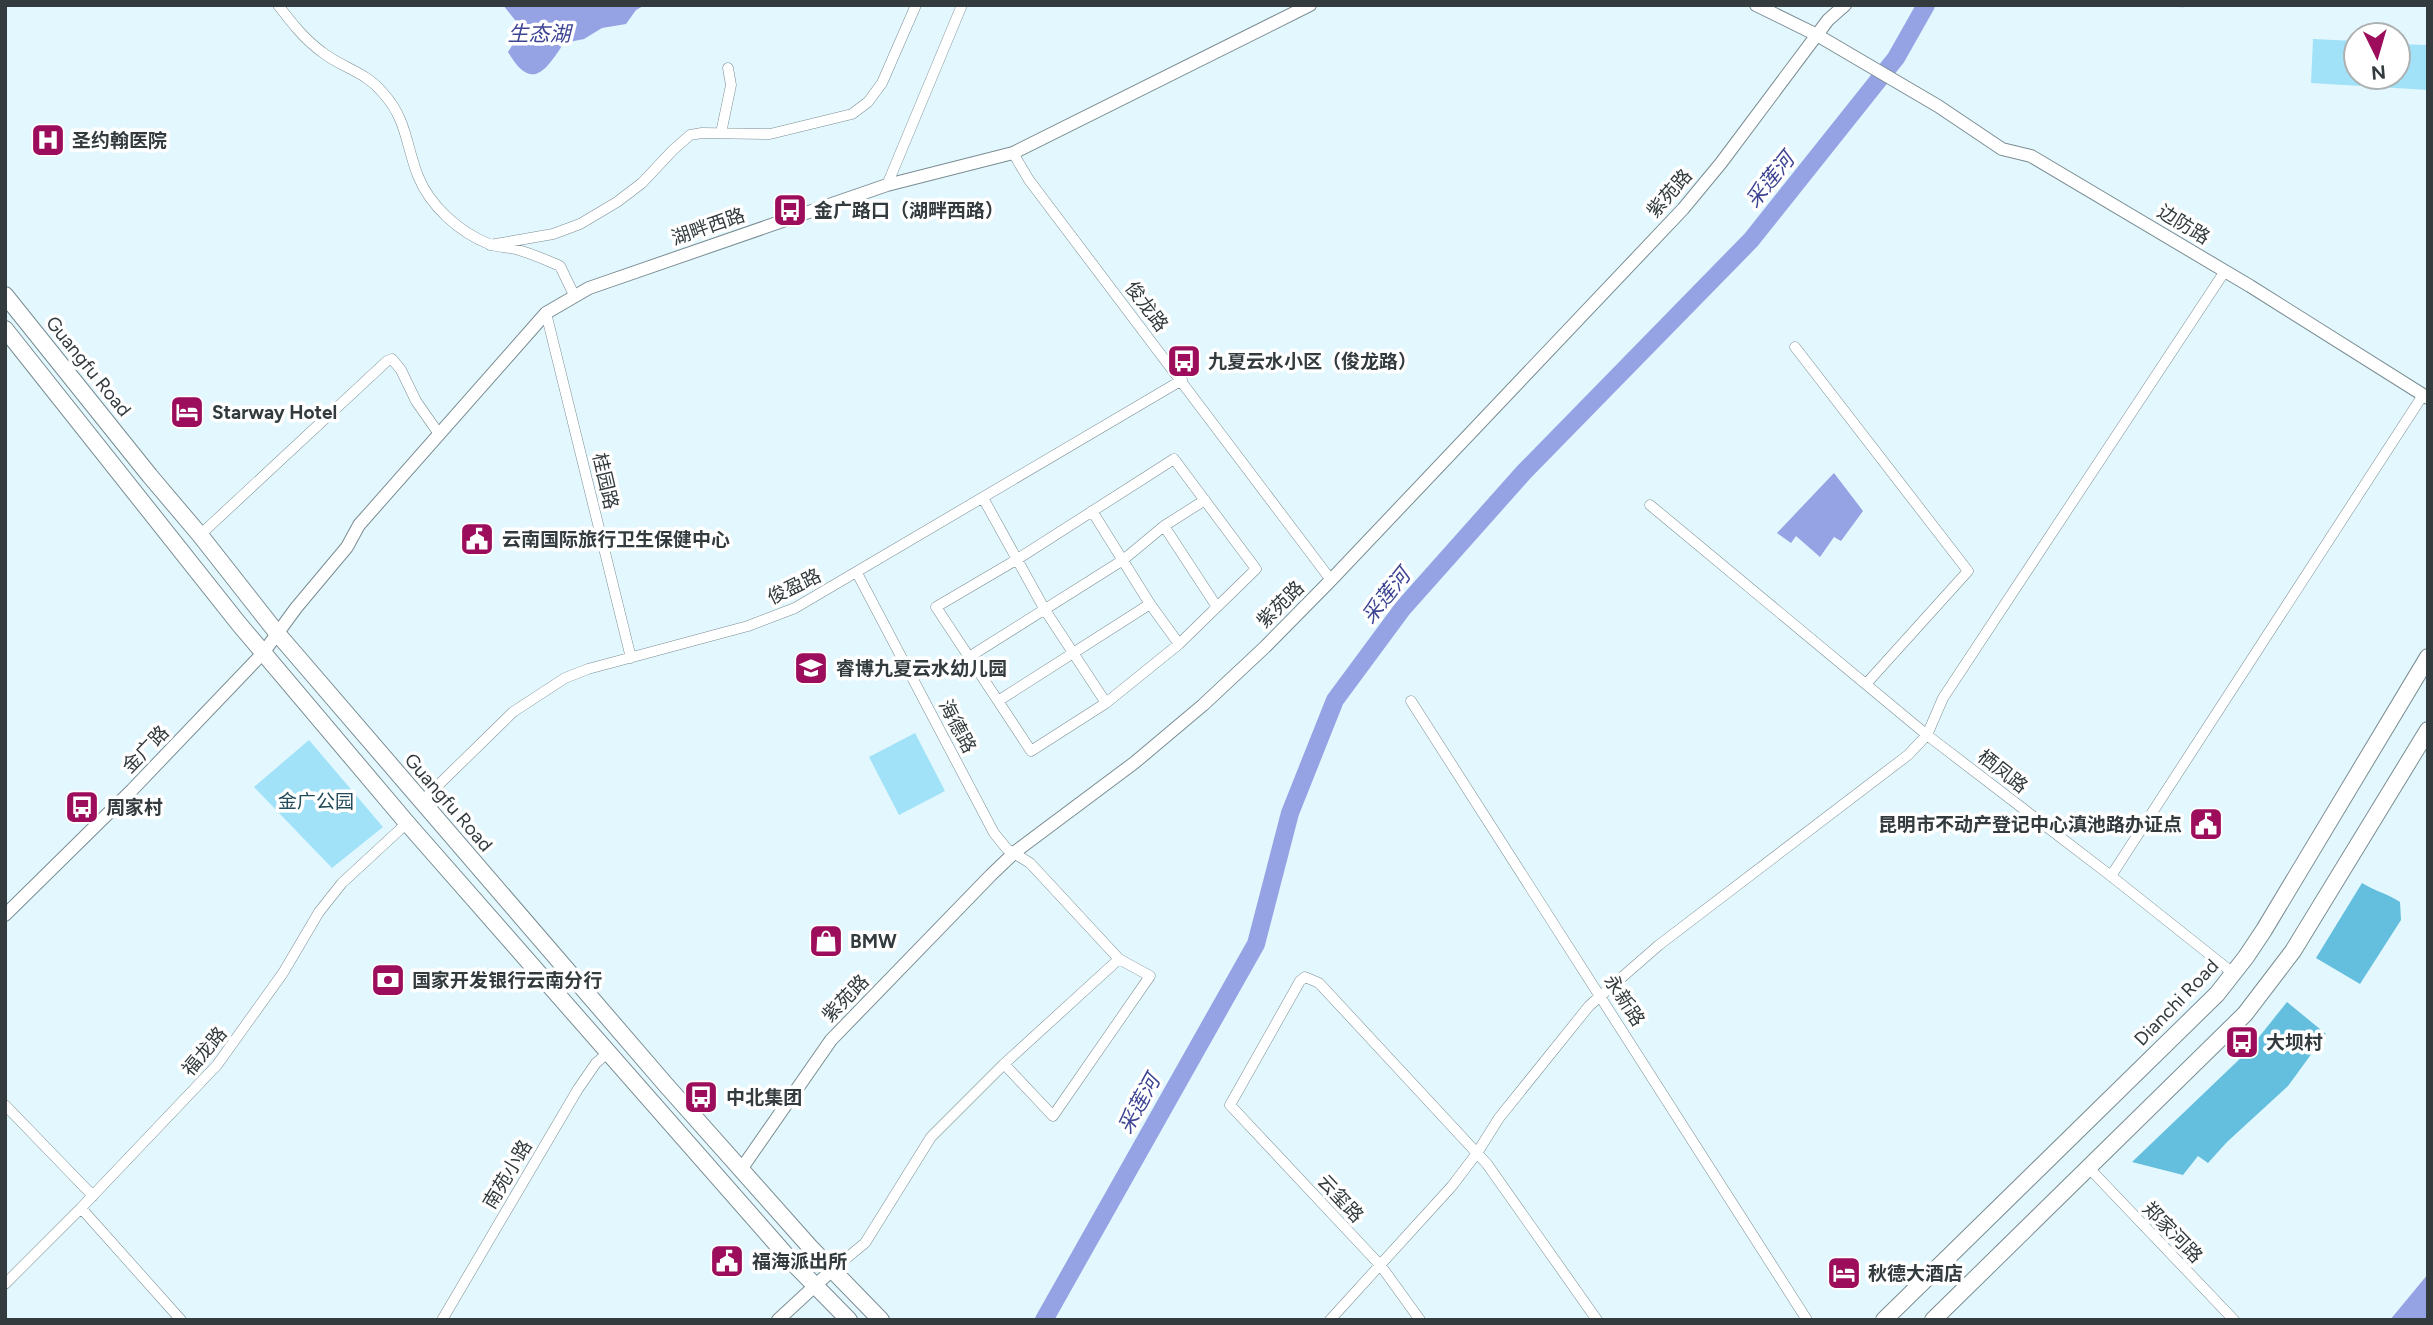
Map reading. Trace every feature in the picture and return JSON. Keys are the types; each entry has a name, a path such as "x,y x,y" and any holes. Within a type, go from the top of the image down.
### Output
{"main road":[{"name":"Guangfu Road","path":"5,295 277,633 421,802 666,1085 832,1270 881,1320"},
{"path":"5,329 263,653 407,823 814,1284 849,1320"},
{"name":"Dianchi Road","path":"1884,1320 2184,1026 2233,973 2264,930 2428,657"},
{"path":"1933,1320 2226,1034 2261,993 2298,942 2428,730"}],"street":[{"path":"278,5 301,34 324,54 365,75 386,96 402,120 417,174 428,196 443,214 463,230 490,245 517,250 561,266 574,295"},
{"path":"490,245 553,234 580,224 642,183 691,135 770,134 852,114 868,102 882,83 916,5"},
{"path":"887,185 962,5"},
{"name":"湖畔西路","path":"277,633 347,547 359,525 546,313 574,295 887,185 1013,153 1310,5"},
{"name":"边防路","path":"1756,5 1817,35 2002,149 2031,156 2225,271 2425,396"},
{"name":"紫苑路","path":"741,1168 831,1040 1015,852 1134,763 1203,705 1331,580 1683,209 1721,163 1828,20 1845,5"},
{"path":"721,133 732,86 728,68"},
{"name":"俊龙路","path":"1013,153 1029,180 1331,580"},
{"path":"1330,1320 1452,1186 1499,1118 1589,1006 1659,945 1908,755 1927,735 1943,698 2225,271"},
{"name":"桂园路","path":"546,313 631,658"},
{"path":"1795,347 1968,571 1866,684"},
{"path":"200,534 387,361 392,359 401,370 416,401 439,434"},
{"name":"俊盈路","path":"421,802 497,727 532,698 565,678 773,617 795,608 1182,380"},
{"path":"2111,876 2425,396"},
{"path":"1174,459 1256,569 1179,644 1106,703 1031,751 936,607 1092,511 1174,459"},
{"path":"983,498 1045,610 1106,703"},
{"path":"969,657 1123,560 1164,526 1205,500"},
{"name":"栖凤路","path":"1650,505 1927,735 2233,973"},
{"path":"1092,511 1150,604 1179,644"},
{"path":"1164,526 1217,607"},
{"name":"海德路","path":"857,573 994,833 1007,849 1030,863 1119,959 1150,976 1053,1116 1004,1064"},
{"path":"998,701 1150,604"},
{"name":"金广路","path":"5,915 132,789 263,653 277,633"},
{"name":"永新路","path":"1411,701 1808,1320"},
{"name":"福龙路","path":"5,1284 217,1065 283,973 319,912 342,883 407,823"},
{"path":"778,1320 814,1284 864,1243 931,1137 1004,1064 1119,959"},
{"name":"云玺路","path":"1420,1320 1381,1266 1230,1105 1280,1014 1305,977 1319,984 1477,1153"},
{"name":"南苑小路","path":"442,1320 578,1089 596,1063 609,1052"},
{"path":"5,1105 93,1196"},
{"path":"1477,1153 1597,1320"},
{"name":"郑家河路","path":"2089,1168 2234,1320"},
{"path":"81,1208 181,1320"}],"green space":[{"path":"2313,39 2342,40 2342,85 2311,83"},
{"path":"2412,44 2428,45 2428,90 2412,89"},
{"path":"915,733 945,791 899,815 869,757"},
{"name":"金广公园","path":"309,740 383,827 332,868 254,787"}],"shaded area":[{"path":"2362,883 2400,902 2401,920 2360,984 2316,958"},
{"path":"2287,1002 2326,1034 2288,1086 2208,1163 2198,1156 2183,1175 2132,1162 2247,1052"}],"water":[{"name":"生态湖","path":"503,5 645,5 636,10 626,24 602,28 584,39 564,43 545,69 532,74 524,72 508,52 513,44 515,20"},
{"path":"1834,473 1863,511 1841,541 1834,537 1820,557 1796,536 1791,543 1777,533"},
{"path":"2428,1274 2428,1320 2390,1320"}],"waterway":[{"name":"采莲河","path":"1044,1320 1256,944 1290,813 1335,700 1403,608 1524,472 1751,240 1896,58 1926,5"},
{"path":"2164,5 2183,6"}],"place":[{"name":"圣约翰医院","path":"48,140"},
{"name":"金广路口（湖畔西路）","path":"790,210"},
{"name":"九夏云水小区（俊龙路）","path":"1184,361"},
{"name":"Starway Hotel","path":"187,412"},
{"name":"云南国际旅行卫生保健中心","path":"477,539"},
{"name":"睿博九夏云水幼儿园","path":"811,668"},
{"name":"周家村","path":"82,807"},
{"name":"昆明市不动产登记中心滇池路办证点","path":"2206,824"},
{"name":"BMW","path":"826,941"},
{"name":"国家开发银行云南分行","path":"388,980"},
{"name":"大坝村","path":"2242,1042"},
{"name":"中北集团","path":"701,1097"},
{"name":"福海派出所","path":"727,1261"},
{"name":"秋德大酒店","path":"1844,1273"}]}
